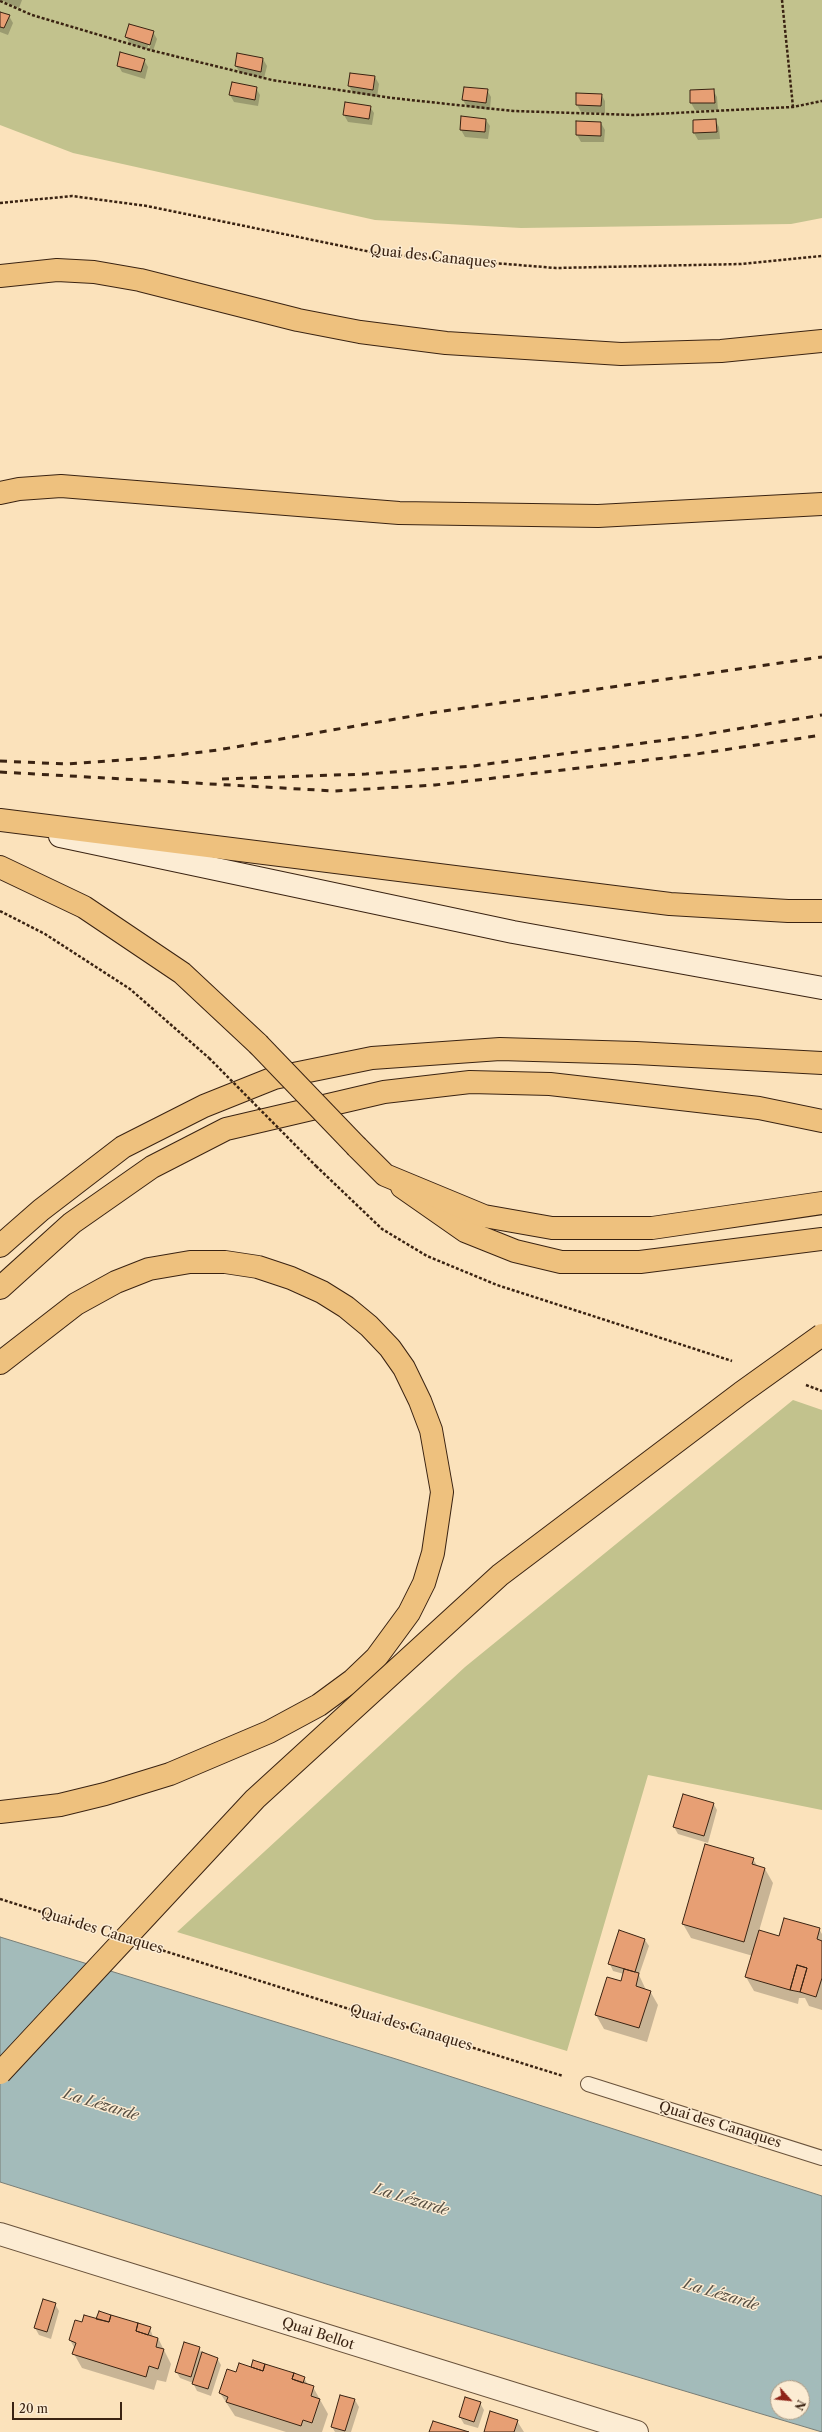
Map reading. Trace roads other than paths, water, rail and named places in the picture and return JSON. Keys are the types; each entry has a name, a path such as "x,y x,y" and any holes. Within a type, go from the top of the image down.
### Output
{"main road":[{"path":"0,276 57,270 94,272 140,280 298,320 360,332 446,343 621,354 721,351 822,341"},
{"path":"0,493 19,489 61,486 399,513 598,516 822,504"},
{"path":"0,820 670,904 788,911 822,911"},
{"path":"0,823 513,932 822,988"},
{"path":"0,867 84,907 182,973 258,1044 385,1175 465,1231 515,1251 561,1262 640,1262 822,1239"},
{"path":"0,1246 40,1210 123,1147 204,1106 274,1078 372,1058 500,1049 636,1053 822,1063"},
{"path":"0,1288 72,1223 152,1167 219,1133 305,1110 384,1092 470,1082 550,1084 759,1108 822,1121"},
{"path":"385,1175 484,1216 552,1228 652,1228 822,1203"},
{"path":"0,1363 76,1304 116,1282 149,1269 190,1262 225,1262 258,1267 291,1278 322,1292 346,1307 369,1326 390,1348 404,1368 423,1408 431,1430 442,1492 433,1553 424,1583 409,1613 376,1658 353,1680 324,1700 269,1732 170,1774 105,1794 60,1805 0,1812"},
{"path":"0,2073 255,1799 500,1575 741,1393 822,1336"},
{"name":"Quai Bellot","path":"0,2234 637,2432"}],"lane":[{"name":"Quai des Canaques","path":"588,2084 822,2158"}],"water":[{"name":"La Lézarde","path":"0,1937 396,2059 822,2196 822,2432 782,2420 810,2420 810,2380 770,2380 770,2416 326,2284 0,2182"}],"railway":[{"path":"0,761 66,764 152,758 218,750 430,713 822,657"},
{"path":"222,779 366,774 473,766 688,737 822,715"},
{"path":"0,772 335,791 435,785 690,755 822,735"}]}
